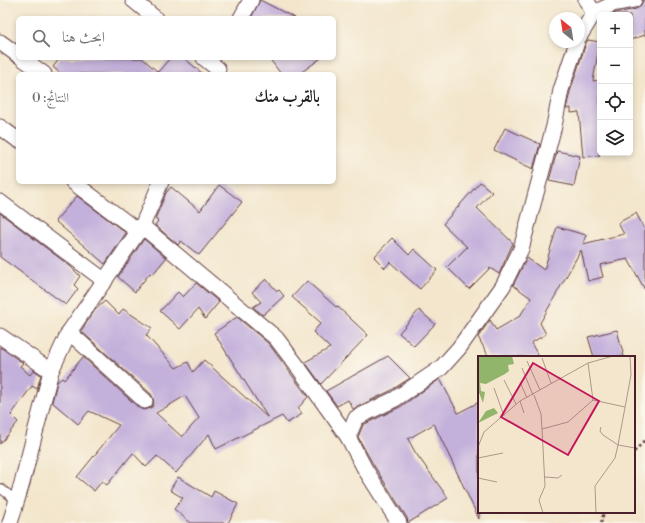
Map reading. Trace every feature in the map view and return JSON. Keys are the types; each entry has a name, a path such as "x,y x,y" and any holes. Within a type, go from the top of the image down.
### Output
{"street":[{"path":"133,0 153,16"},
{"path":"242,16 250,0"},
{"path":"586,0 594,13"},
{"path":"585,27 594,13 613,4 634,0"},
{"path":"0,42 16,54"},
{"path":"348,437 356,418 395,399 441,368 459,348 503,286 521,249 554,126 561,90 575,48"},
{"path":"25,60 41,72"},
{"path":"207,60 219,67"},
{"path":"0,127 16,139"},
{"path":"76,184 140,229 276,338 348,437 365,469 399,523"},
{"path":"10,523 51,371 69,332 140,229 160,184"},
{"path":"0,202 104,281"},
{"path":"69,332 145,401"},
{"path":"0,336 51,371"}],"lane":[{"path":"0,488 16,501"}],"path":[{"path":"635,451 645,440"},
{"path":"601,523 604,513"}],"building":[{"path":"260,0 291,16 252,16"},
{"path":"643,0 645,0 645,35 633,39 633,12 621,12 640,7"},
{"path":"588,40 597,42 597,59 593,81 597,80 597,155 583,157 579,112 571,113 571,108 566,109"},
{"path":"58,60 144,60 158,72 59,72 53,67"},
{"path":"168,60 186,60 201,72 158,72"},
{"path":"270,60 318,60 302,72 280,72"},
{"path":"505,128 540,144 533,169 494,150"},
{"path":"557,151 580,156 574,186 549,181"},
{"path":"480,182 492,192 477,208 513,243 499,274 490,268 469,289 447,267 467,247 443,224"},
{"path":"219,185 242,202 199,255 181,241 178,245 155,225 158,221 155,219 166,193 171,187 200,211"},
{"path":"77,196 126,233 105,264 55,221"},
{"path":"0,213 70,266 80,276 74,285 78,289 66,305 0,257"},
{"path":"636,213 645,230 645,290 628,259 600,265 603,277 588,281 581,250 540,323 546,334 531,343 538,356 488,356 478,337 490,320 496,330 520,316 531,298 513,285 527,258 544,270 557,227 586,235 583,244 624,234 618,223"},
{"path":"392,238 409,255 414,249 437,270 420,289 390,262 385,268 374,257"},
{"path":"144,239 166,258 152,275 150,273 135,292 118,277"},
{"path":"266,279 284,296 263,315 253,307 261,302 252,292"},
{"path":"307,281 368,335 321,384 305,362 330,348 313,332 321,323 292,297"},
{"path":"196,283 219,302 205,319 198,309 180,329 160,311 178,292 183,297"},
{"path":"105,301 119,315 123,309 152,328 146,335 176,368 188,362 193,372 204,360 268,418 214,333 237,317 269,344 308,397 298,408 302,414 287,423 282,416 216,449 209,434 176,473 157,456 146,467 133,453 107,485 102,481 94,491 77,477 119,425 89,411 78,424 52,402 57,382 62,378 64,380 83,357 139,408 143,410 148,409 152,407 154,403 151,394 81,331 95,310","holes":["185,396 199,418 182,437 156,413"]},
{"path":"419,310 435,324 414,346 399,333"},
{"path":"617,330 624,356 594,356 588,337"},
{"path":"0,347 23,363 20,366 30,375 34,370 41,375 37,389 32,386 11,415 18,422 0,444"},
{"path":"388,356 410,378 390,391 353,409 348,400 337,406 326,391"},
{"path":"440,379 458,413 478,403 479,519 434,424 408,439 415,452 448,498 408,523 407,518 358,437 363,425 400,407"},
{"path":"178,477 211,497 214,491 238,504 228,523 191,523 174,509 183,498 170,490"}]}
